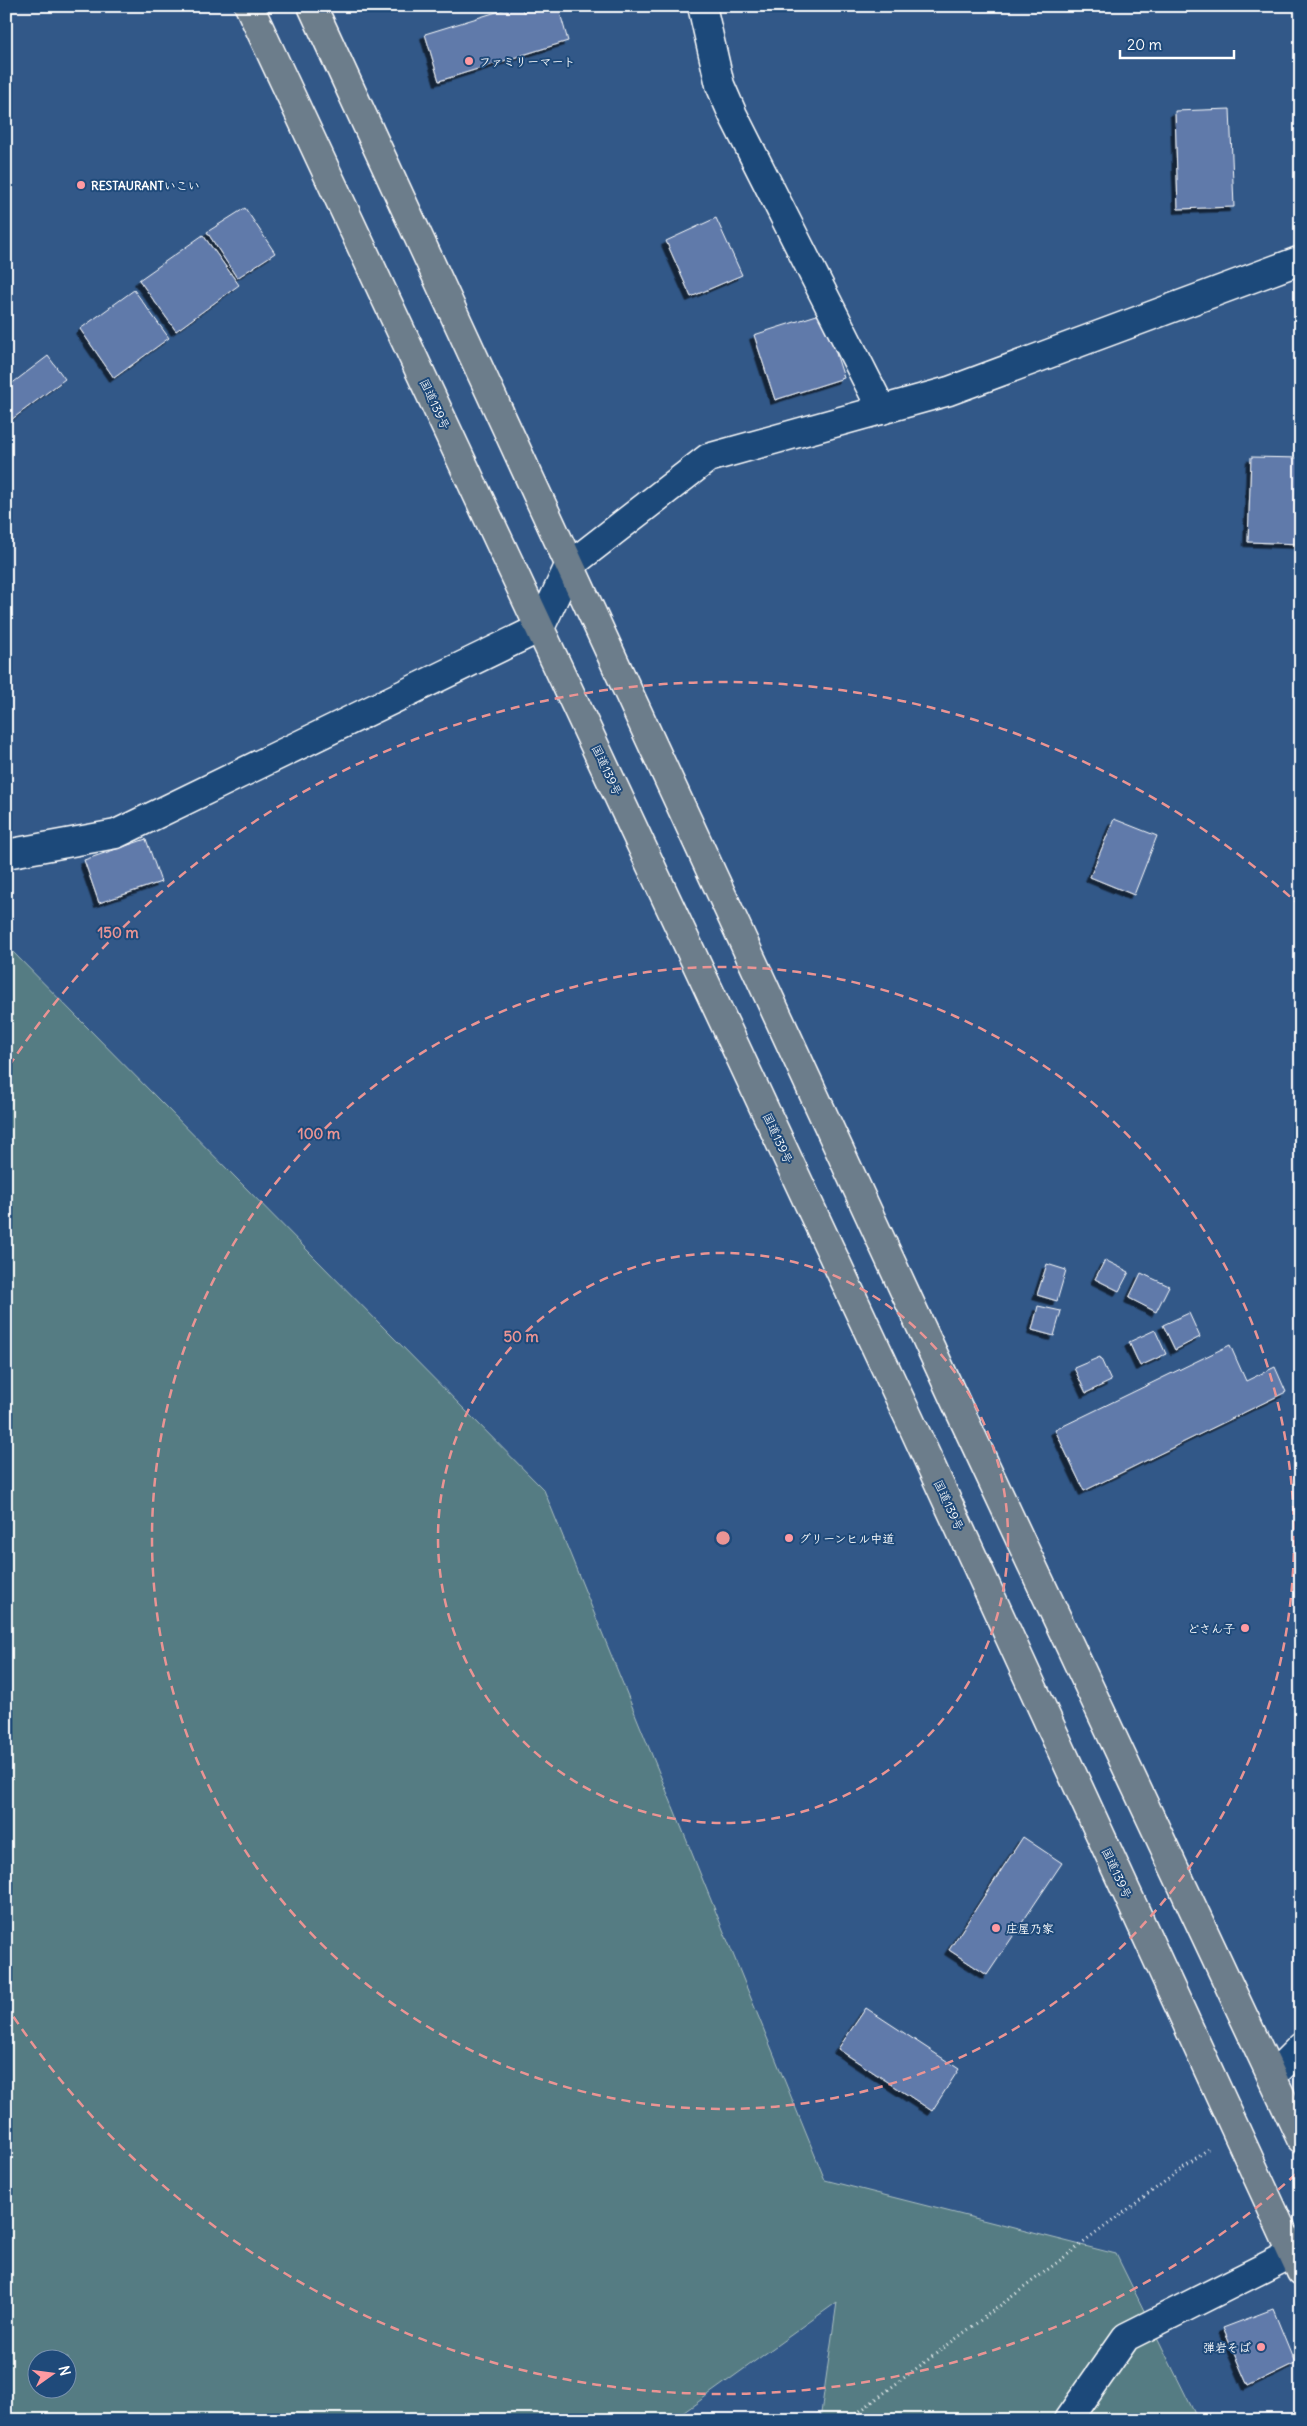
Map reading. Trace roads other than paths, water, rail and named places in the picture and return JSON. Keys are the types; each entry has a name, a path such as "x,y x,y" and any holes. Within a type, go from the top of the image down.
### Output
{"highway":[{"name":"国道139号","path":"249,6 914,1429 1234,2128 1298,2258"},
{"path":"312,6 569,566 1301,2139"}],"street":[{"path":"702,6 720,85 733,115 882,410"},
{"path":"6,854 116,834 540,628 569,566 708,458 949,391 1301,260"},
{"path":"1272,2076 1301,2047"},
{"path":"1068,2420 1126,2337 1298,2258"}],"place":[{"name":"ファミリーマート","path":"469,61"},
{"name":"RESTAURANTいこい","path":"81,185"},
{"name":"グリーンヒル中道","path":"789,1538"},
{"name":"どさん子","path":"1245,1628"},
{"name":"庄屋乃家","path":"996,1928"},
{"name":"弾岩そば","path":"1261,2347"}]}
